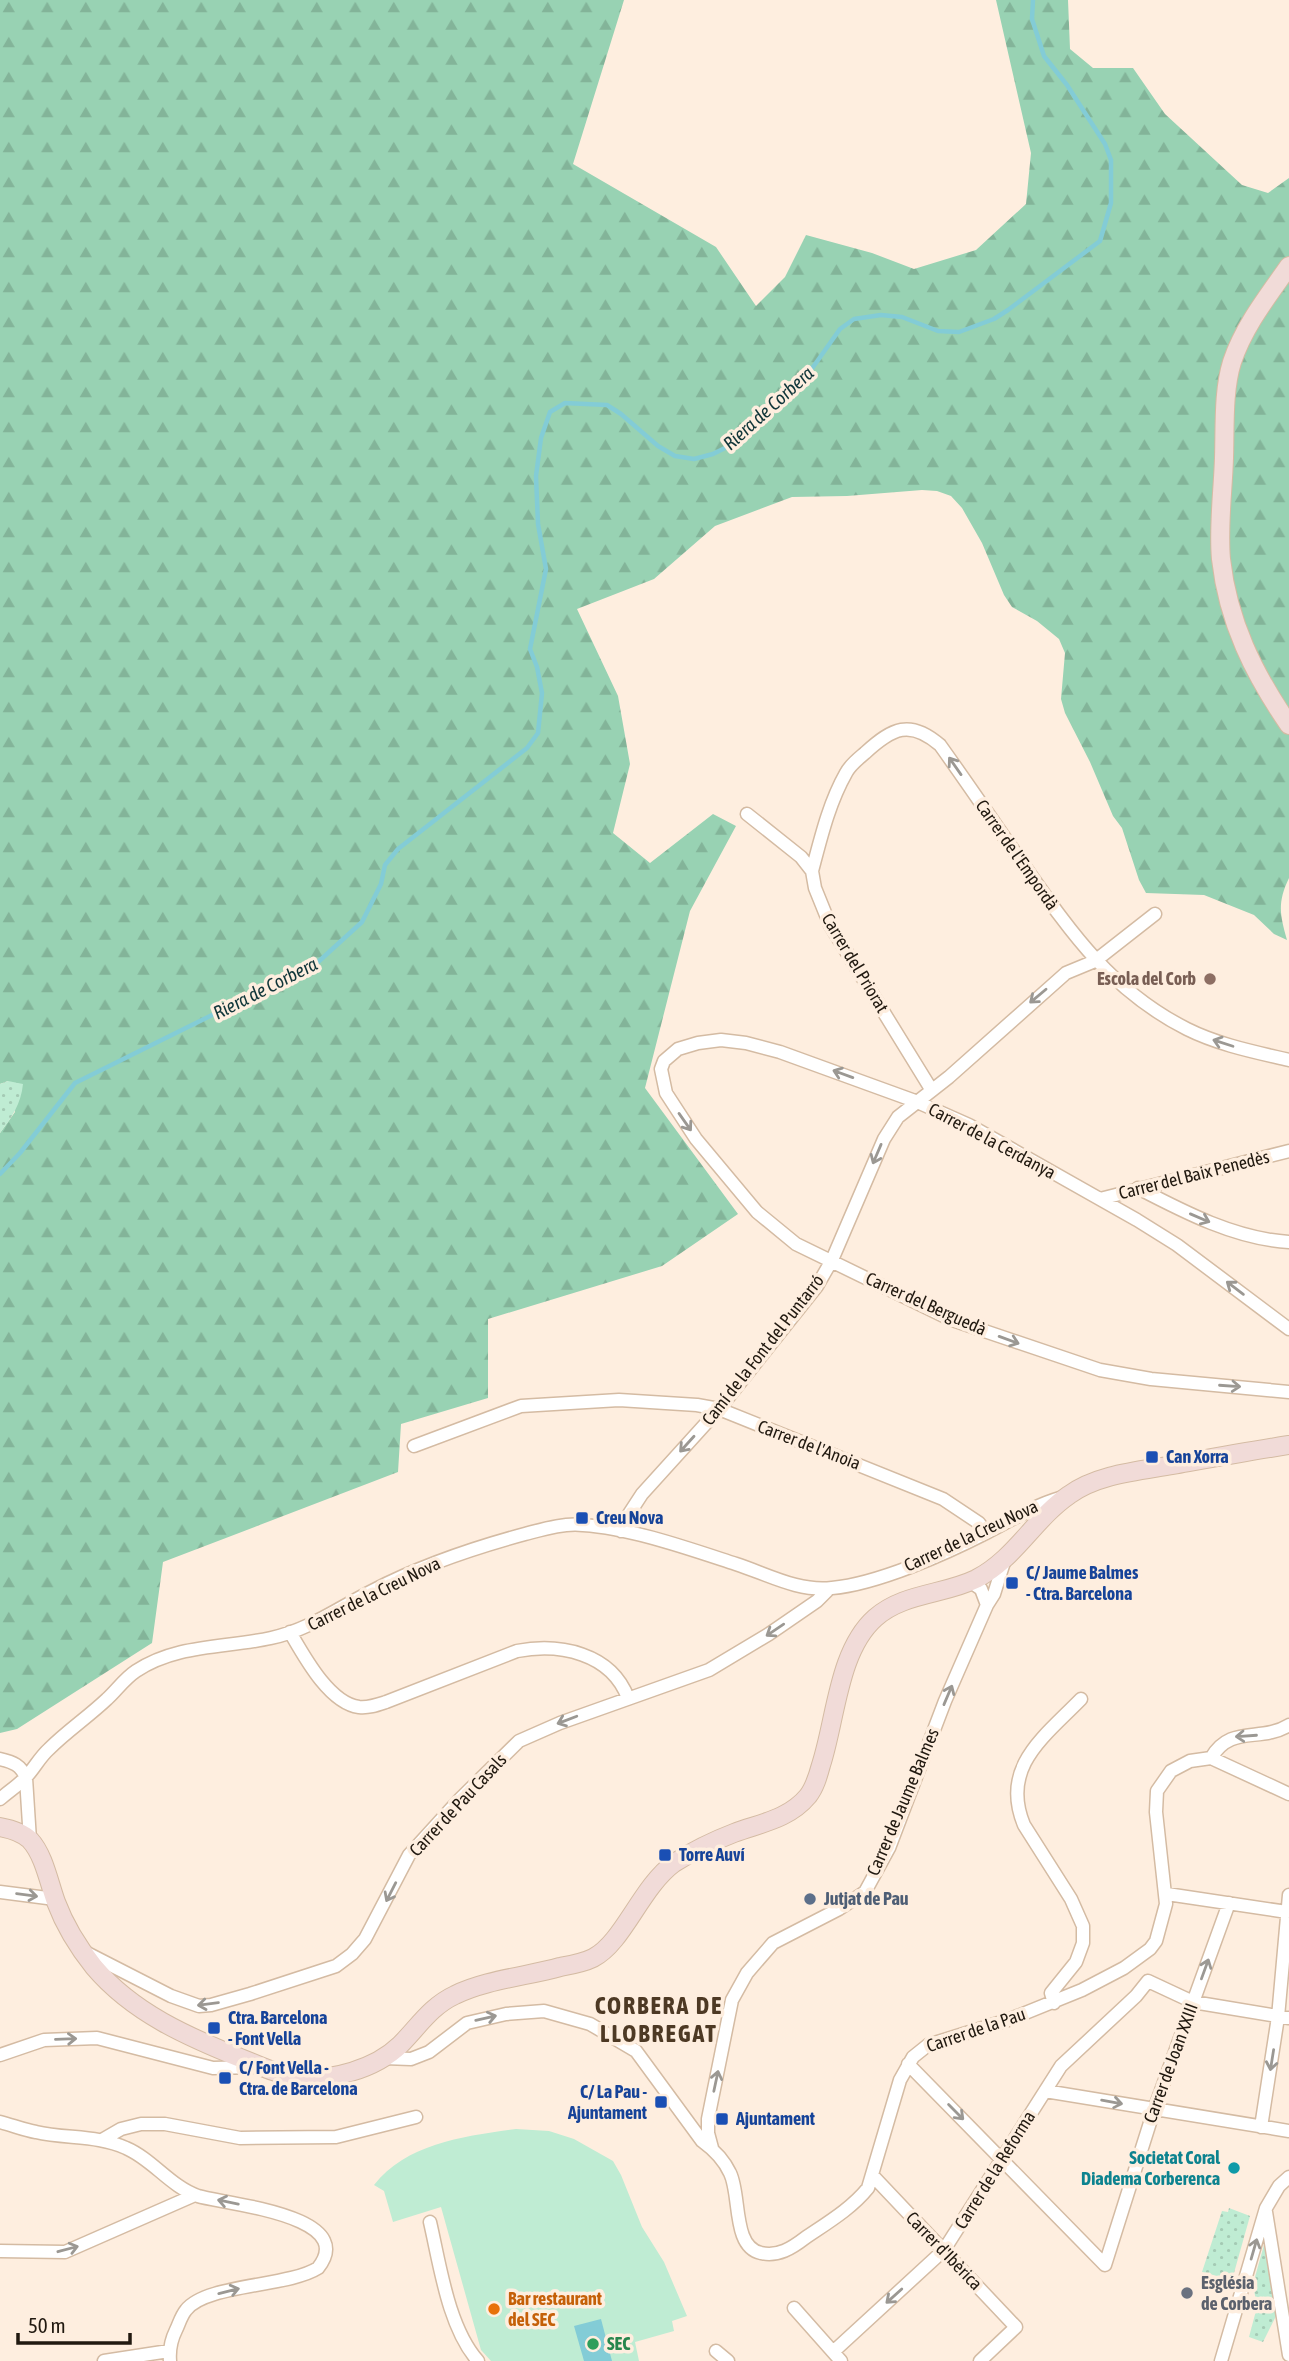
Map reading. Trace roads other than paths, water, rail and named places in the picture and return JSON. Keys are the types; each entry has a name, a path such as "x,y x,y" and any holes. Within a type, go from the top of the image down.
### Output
{"street":[{"path":"1289,265 1241,338 1231,365 1227,399 1221,557 1228,605 1244,648 1266,691 1289,725"},
{"name":"Carrer de l'Empordà","path":"812,871 828,811 848,769 884,736 913,729 925,732 940,745 1079,943 1095,961 1148,1005 1186,1028 1250,1051 1289,1060"},
{"name":"Carrer del Priorat","path":"747,814 801,857 812,871 815,888 830,925 931,1089"},
{"name":"Camí de la Font del Puntarró","path":"621,1531 642,1494 719,1409 817,1286 832,1261 884,1139 898,1117 949,1077 1066,973 1095,961 1156,914"},
{"name":"Carrer de la Cerdanya","path":"664,1061 678,1049 698,1043 721,1040 746,1043 780,1052 915,1101 969,1125 1177,1245 1289,1329"},
{"name":"Carrer del Berguedà","path":"664,1061 661,1069 666,1093 720,1168 757,1212 796,1244 952,1320 1100,1370 1151,1379 1289,1392"},
{"name":"Carrer del Baix Penedès","path":"1100,1199 1289,1151"},
{"path":"1138,1188 1200,1219 1289,1242"},
{"name":"Carrer de l'Anoia","path":"414,1446 521,1406 619,1400 697,1405 719,1409 943,1499 979,1523 986,1533"},
{"path":"0,1826 19,1832 30,1840 64,1922 82,1950 108,1982 154,2018 182,2034 291,2076 317,2078 345,2073 384,2059 432,2009 471,1988 590,1959 613,1940 644,1893 674,1864 714,1841 780,1818 797,1807 814,1788 855,1640 880,1614 897,1603 971,1582 1005,1559 1067,1496 1090,1484 1121,1474 1289,1445"},
{"name":"Carrer de la Creu Nova","path":"0,1799 26,1777 45,1752 109,1698 124,1680 138,1669 167,1656 202,1647 272,1638 290,1632 317,1622 371,1591 414,1571 484,1545 567,1525 582,1525 621,1531 736,1564 799,1587 829,1589 906,1568 986,1533 1043,1503 1067,1496"},
{"name":"Carrer de Jaume Balmes","path":"712,2148 708,2133 709,2112 732,2000 747,1973 773,1943 839,1909 865,1892 888,1848 945,1701 987,1605 995,1594 1005,1559"},
{"path":"971,1582 981,1589 987,1605"},
{"name":"Carrer de Pau Casals","path":"82,1950 171,1996 199,2006 237,1998 336,1966 352,1954 365,1939 410,1855 519,1741 730,1660 817,1601 829,1589"},
{"path":"290,1632 303,1655 338,1698 357,1706 368,1707 386,1702 517,1651 532,1648 563,1649 608,1667 618,1677 628,1698"},
{"path":"1054,2003 1051,1993 1076,1962 1081,1951 1083,1926 1071,1899 1024,1825 1019,1813 1017,1787 1019,1773 1032,1749 1081,1699"},
{"path":"1289,1725 1262,1735 1231,1738 1217,1747 1210,1758 1289,1794"},
{"name":"Carrer de la Pau","path":"384,2059 411,2059 429,2052 467,2023 506,2014 544,2011 590,2024 636,2051 702,2141 712,2148 730,2172 747,2246 760,2253 776,2254 794,2246 859,2198 867,2188 900,2080 917,2052 928,2045 1054,2003 1139,1959 1156,1941 1167,1894 1156,1812 1157,1791 1171,1771 1190,1761 1210,1758"},
{"path":"0,1759 18,1765 26,1777 30,1840"},
{"path":"0,1892 55,1899"},
{"path":"1167,1894 1287,1912"},
{"path":"1261,2127 1284,2017 1289,1895"},
{"name":"Carrer de Joan XXIII","path":"1003,2160 1105,2265 1154,2110 1229,1903"},
{"path":"1139,1959 1144,1965 1146,1983"},
{"path":"1124,1968 1146,1983 1193,2002 1284,2017"},
{"name":"Carrer de la Reforma","path":"837,2356 944,2250 1061,2066 1136,1996 1146,1983"},
{"path":"412,2032 419,2045 429,2052"},
{"path":"0,2056 44,2040 97,2038 213,2068 262,2066"},
{"path":"204,2064 214,2057 219,2049"},
{"path":"908,2064 1003,2160"},
{"path":"1045,2091 1289,2131"},
{"path":"680,2112 692,2115 709,2112"},
{"path":"102,2140 121,2129 141,2124 165,2124 240,2138 336,2137 416,2117"},
{"path":"0,2122 37,2132 102,2140 128,2148 195,2195 296,2218 316,2231 326,2249 323,2261 315,2271 218,2294 196,2302 186,2309 172,2338 170,2356 104,2361"},
{"name":"Carrer d'Ibèrica","path":"872,2175 1016,2327 980,2361"},
{"path":"1221,2361 1266,2208 1279,2186 1289,2177"},
{"path":"0,2252 65,2252 195,2195"},
{"path":"1266,2208 1289,2355"},
{"path":"430,2222 442,2276 460,2334 478,2361"},
{"path":"794,2308 837,2356"},
{"path":"716,2351 728,2361"}],"water":[{"name":"SEC","path":"601,2319 612,2361 584,2361 574,2326"}],"waterway":[{"name":"Riera de Corbera","path":"0,1174 75,1083 317,963 362,922 381,884 385,865 398,849 527,748 538,733 542,693 530,649 546,569 538,524 536,476 541,438 550,412 565,403 607,405 658,446 675,456 694,459 713,454 729,446 806,377 840,329 854,319 881,315 902,317 938,331 959,332 994,319 1008,310 1100,241 1111,203 1111,160 1105,144 1067,85 1044,56 1032,19 1033,0"}],"place":[{"name":"Escola del Corb","path":"1210,979"},
{"name":"Can Xorra","path":"1152,1457"},
{"name":"Creu Nova","path":"582,1518"},
{"name":"C/ Jaume Balmes - Ctra. Barcelona","path":"1012,1583"},
{"name":"Torre Auví","path":"665,1855"},
{"name":"Jutjat de Pau","path":"810,1899"},
{"name":"Ctra. Barcelona - Font Vella","path":"214,2028"},
{"name":"C/ Font Vella - Ctra. de Barcelona","path":"225,2078"},
{"name":"C/ La Pau - Ajuntament","path":"661,2102"},
{"name":"Ajuntament","path":"722,2119"},
{"name":"Societat Coral Diadema Corberenca","path":"1234,2168"},
{"name":"Església de Corbera","path":"1187,2293"},
{"name":"Bar restaurant del SEC","path":"494,2309"},
{"name":"SEC","path":"593,2344"}],"district":[{"name":"CORBERA DE LLOBREGAT","path":"659,2020"}]}
